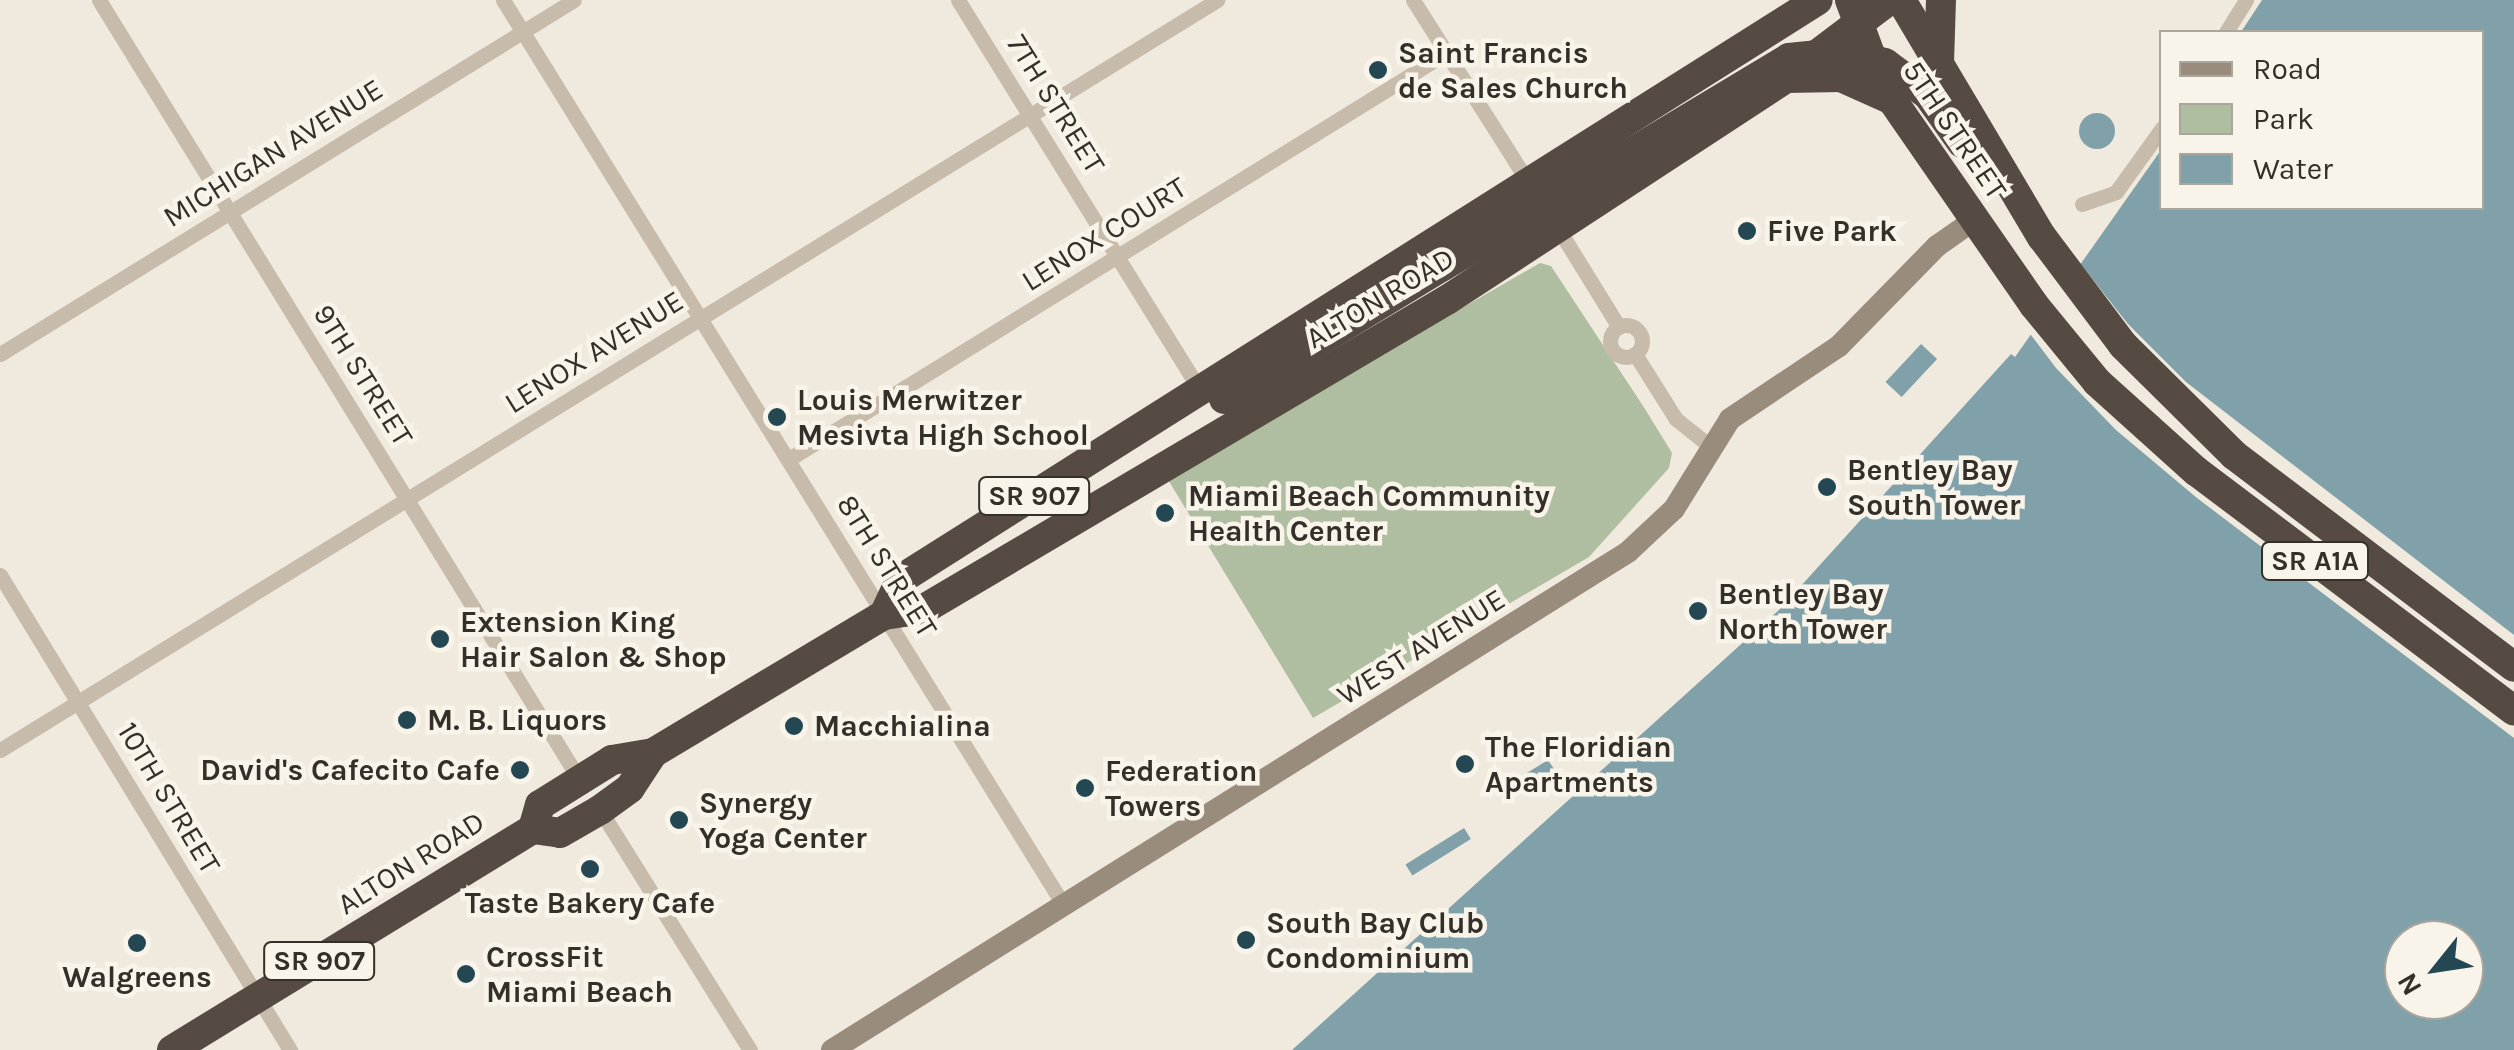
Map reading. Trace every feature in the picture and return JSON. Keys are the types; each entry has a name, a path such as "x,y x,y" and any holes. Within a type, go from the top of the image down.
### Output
{"highway":[{"name":"ALTON ROAD","path":"884,614 901,579 1818,0"},
{"name":"ALTON ROAD","path":"532,830 540,806 612,760 653,753 884,614 924,609 1547,237 1786,78 1855,12 1889,0"},
{"name":"5TH STREET","path":"1901,0 1940,66 2041,276"},
{"path":"1940,66 1942,0"},
{"name":"5TH STREET","path":"1855,12 1872,66 1892,101 1974,220 2041,276"},
{"path":"884,614 904,588 1788,58 1848,52 1885,64 1928,95 2041,276"},
{"path":"1786,78 1841,77 1892,101"},
{"path":"1530,185 1541,208 1547,237"},
{"name":"SR A1A","path":"2041,276 2123,345 2234,455 2514,666"},
{"name":"SR A1A","path":"2041,276 2097,382 2168,448 2514,712"},
{"name":"ALTON ROAD","path":"172,1050 532,830 560,834 600,810 630,788 653,753"}],"street":[{"name":"9TH STREET","path":"99,0 580,780"},
{"name":"8TH STREET","path":"503,0 1064,906"},
{"name":"MICHIGAN AVENUE","path":"0,354 574,0"},
{"name":"7TH STREET","path":"958,0 1200,391"},
{"name":"LENOX AVENUE","path":"0,750 1217,0"},
{"path":"1414,0 1530,185"},
{"path":"2227,30 2246,0"},
{"name":"LENOX COURT","path":"789,459 1446,53"},
{"path":"2082,204 2116,192 2159,132"},
{"name":"WEST AVENUE","path":"832,1050 1616,560 1674,509 1711,447 1745,405 1839,346 1937,246 1974,220"},
{"path":"1547,237 1619,327 1640,334 1636,354 1676,419 1711,447"},
{"path":"1619,327 1610,337 1612,350 1636,354"},
{"name":"10TH STREET","path":"0,575 290,1050"},
{"path":"600,810 750,1050"}],"green space":[{"path":"1540,263 1551,266 1645,409 1672,453 1669,468 1589,557 1313,718 1167,478"}],"water":[{"path":"2262,0 2514,0 2514,1050 1292,1050 1780,609 2011,354 2015,357 2159,153 2159,210 2484,210 2484,30 2242,30"},
{"path":"2097,113 2110,118 2115,131 2110,144 2097,149 2084,144 2079,131 2084,118"},
{"path":"1921,344 1937,359 1902,397 1886,382"},
{"path":"1548,760 1556,772 1522,794 1514,781"},
{"path":"1464,828 1471,839 1412,876 1405,865"}],"pier":[{"path":"2075,257 2128,324 2186,382 2514,635 2514,738 2197,498 2116,430 2056,368 2025,327"}],"place":[{"name":"Saint Francis de Sales Church","path":"1378,70"},
{"name":"Five Park","path":"1747,231"},
{"name":"Louis Merwitzer Mesivta High School","path":"777,417"},
{"name":"Bentley Bay South Tower","path":"1827,487"},
{"name":"Miami Beach Community Health Center","path":"1165,513"},
{"name":"Bentley Bay North Tower","path":"1698,611"},
{"name":"Extension King Hair Salon & Shop","path":"440,639"},
{"name":"M. B. Liquors","path":"407,720"},
{"name":"Macchialina","path":"794,726"},
{"name":"The Floridian Apartments","path":"1465,764"},
{"name":"David's Cafecito Cafe","path":"520,770"},
{"name":"Federation Towers","path":"1085,788"},
{"name":"Synergy Yoga Center","path":"679,820"},
{"name":"Taste Bakery Cafe","path":"590,869"},
{"name":"South Bay Club Condominium","path":"1246,940"},
{"name":"Walgreens","path":"137,943"},
{"name":"CrossFit Miami Beach","path":"466,974"}]}
